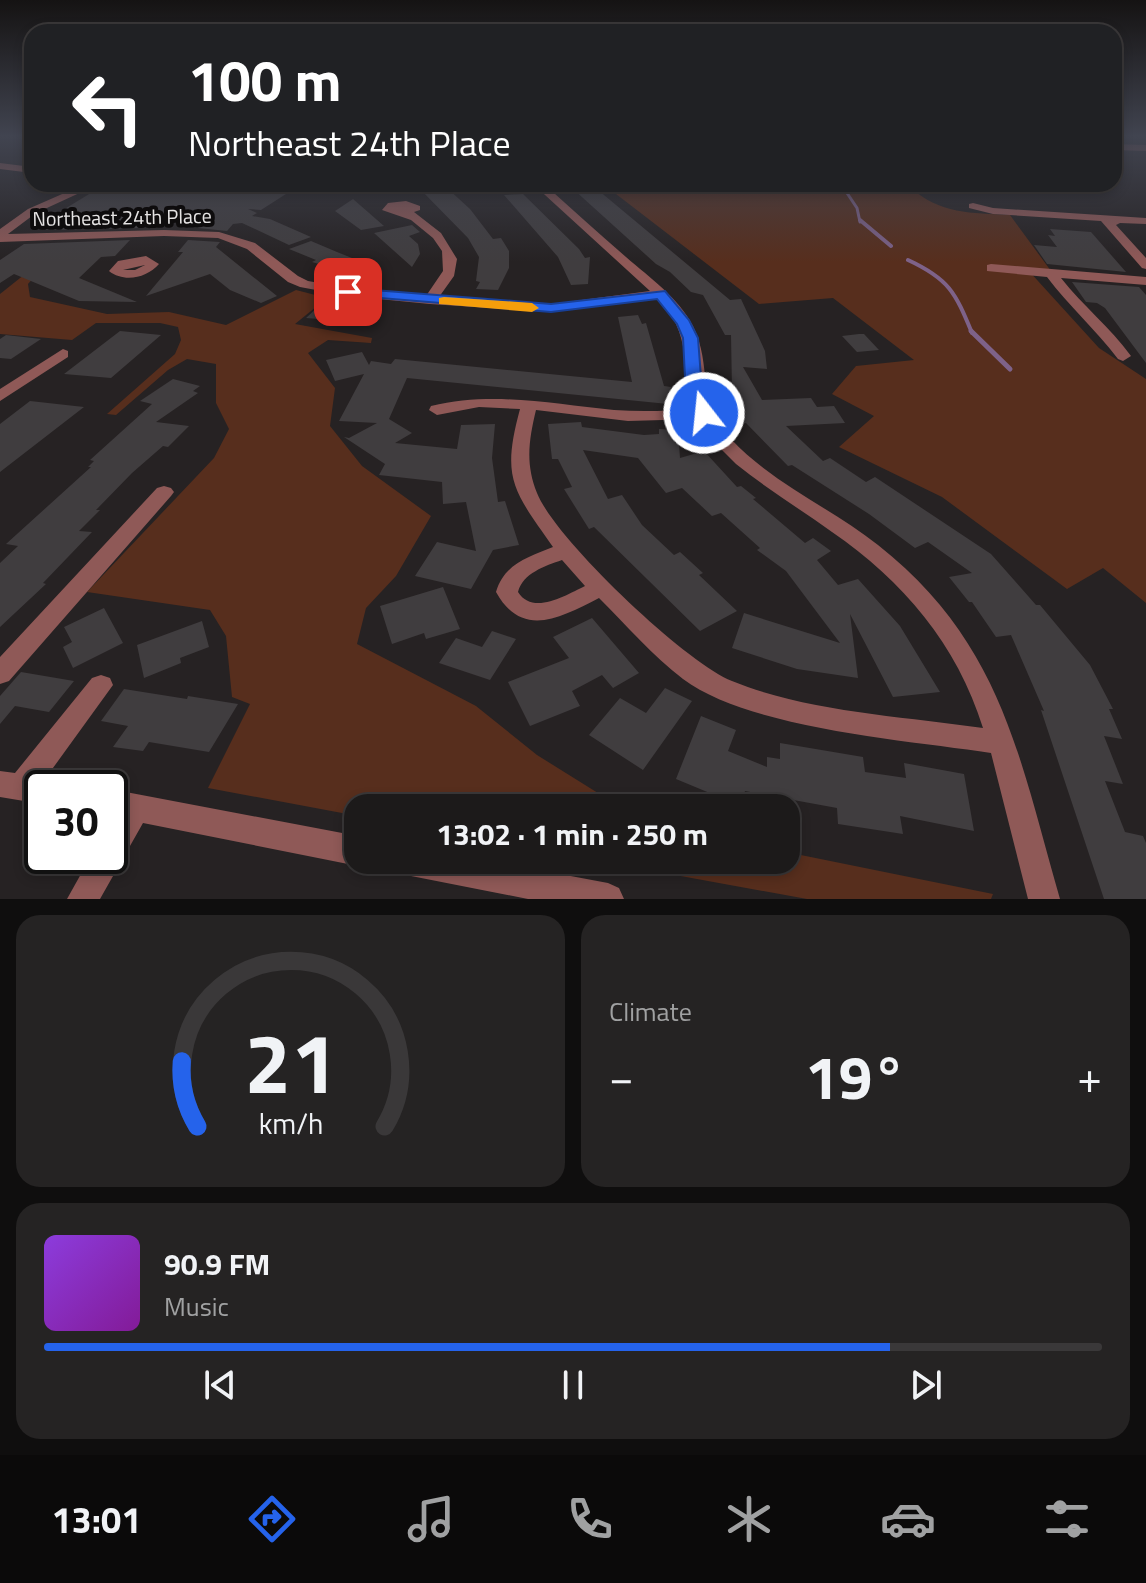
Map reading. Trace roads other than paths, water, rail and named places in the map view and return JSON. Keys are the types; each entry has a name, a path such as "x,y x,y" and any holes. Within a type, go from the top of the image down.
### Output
{"street":[{"path":"0,236 32,211 76,192"},
{"path":"547,192 660,294 684,323 690,338 693,377 704,413 724,441 756,471 856,539 919,595 946,626 981,691 999,742 1044,899"},
{"path":"973,206 993,211 1146,221"},
{"path":"408,213 432,230 450,257 452,265 449,273 430,300"},
{"path":"1131,220 1133,223 1106,221 1146,265"},
{"path":"140,260 164,233"},
{"name":"Northeast 24th Place","path":"0,236 204,233 240,241 293,279 325,289 430,300 551,308 660,294"},
{"path":"991,268 1146,281"},
{"path":"1052,274 1073,302 1101,327 1123,356"},
{"path":"0,396 63,354"},
{"path":"0,387 41,357"},
{"path":"437,410 475,401 634,416 704,413"},
{"path":"529,406 519,446 520,469 528,497 565,550 600,588 692,672 721,688 762,703 814,715 999,742"},
{"path":"0,674 164,492"},
{"path":"565,550 526,567 511,578 507,592 515,606 544,612 600,588"},
{"path":"21,788 101,685"},
{"path":"128,807 344,848"},
{"path":"83,899 98,874"},
{"path":"479,874 608,899"}],"waterway":[{"path":"846,192 857,208 860,222"},
{"path":"860,220 891,246"},
{"path":"908,260 933,274 949,288 971,331"},
{"path":"971,331 1010,369"}]}
